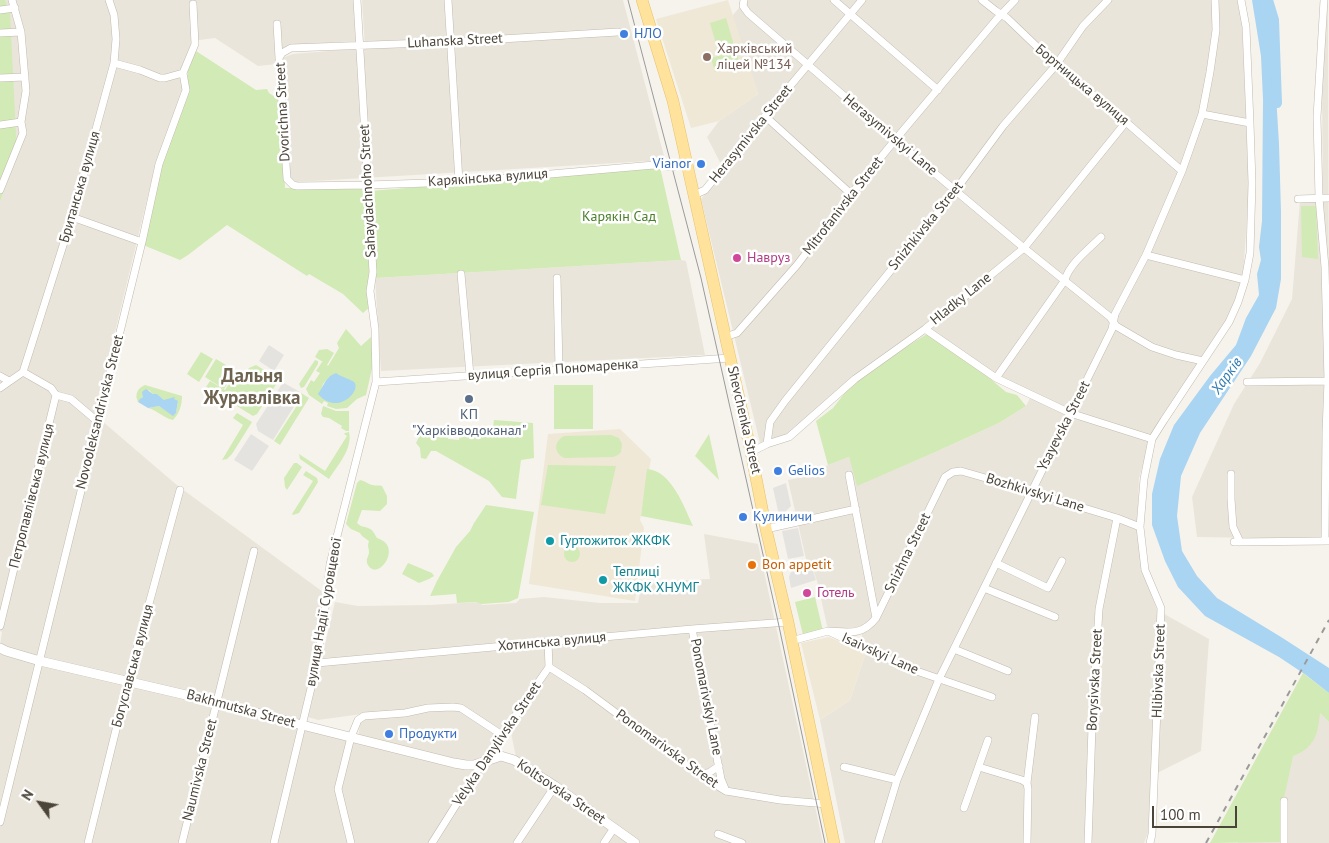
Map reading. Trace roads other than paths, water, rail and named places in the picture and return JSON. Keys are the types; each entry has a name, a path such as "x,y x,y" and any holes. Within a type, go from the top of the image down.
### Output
{"main road":[{"name":"Shevchenka Street","path":"642,0 673,101 788,622 834,843"}],"street":[{"path":"0,190 23,133 21,122 26,91 21,32 12,0"},
{"name":"Британська вулиця","path":"23,372 72,217 114,63 116,39 114,15 109,0"},
{"name":"Sahaydachnoho Street","path":"357,0 373,272 370,291 376,382"},
{"path":"448,0 459,182"},
{"name":"Herasymivskyi Lane","path":"744,0 743,6 748,13 894,140 1110,317 1116,326 1152,347 1176,356 1203,361"},
{"path":"834,0 938,90"},
{"name":"Herasymivska Street","path":"694,195 705,190 862,0"},
{"name":"Бортницька вулиця","path":"982,0 1007,18 1056,65 1182,171"},
{"name":"Mitrofanivska Street","path":"725,337 738,333 797,265 894,140 1015,0"},
{"name":"Snizhkivska Street","path":"767,444 770,422 785,401 955,191 1003,126 1056,65 1084,26 1108,0"},
{"name":"Ysayevska Street","path":"878,843 897,780 939,679 1112,329 1115,314 1146,255 1182,171 1202,114 1216,30 1215,0"},
{"name":"Hlibivska Street","path":"1150,843 1152,834 1161,608 1145,570 1140,527 1144,479 1152,440 1229,322 1245,280 1250,254 1252,183 1246,26 1241,0"},
{"path":"1231,474 1233,527 1237,542 1327,541 1326,432 1329,381 1325,266 1319,198 1317,118 1324,0"},
{"name":"Novooleksandrivska Street","path":"0,822 142,242 159,164 186,90 183,74 195,44 193,4"},
{"path":"0,10 15,8"},
{"path":"277,24 279,58"},
{"path":"0,33 21,32"},
{"name":"Luhanska Street","path":"291,48 451,42 618,32"},
{"name":"Dvorichna Street","path":"289,182 286,174 279,58 291,48"},
{"path":"114,63 160,78 183,74"},
{"path":"0,78 24,77"},
{"path":"1202,114 1250,123"},
{"path":"765,116 851,194"},
{"path":"0,125 21,122"},
{"name":"Hladky Lane","path":"767,444 789,437 855,379 925,329 1024,248 1126,122"},
{"name":"Карякінська вулиця","path":"289,182 297,186 367,186 459,182 654,165 671,167 687,164"},
{"path":"1298,199 1329,198"},
{"path":"72,217 142,242"},
{"path":"996,378 1065,280 1066,274 1101,237"},
{"path":"1146,255 1245,280"},
{"path":"461,274 470,375"},
{"path":"557,278 559,369"},
{"path":"925,329 996,378 1070,413 1152,440"},
{"name":"вулиця Сергія Пономаренка","path":"376,382 730,358"},
{"path":"0,388 23,372 51,388 56,395 71,400 97,421"},
{"path":"0,376 9,381"},
{"path":"1247,382 1329,381"},
{"name":"вулиця Надії Суровцевої","path":"274,843 317,663 330,564 376,382"},
{"name":"Петропавлівська вулиця","path":"0,626 56,395"},
{"path":"751,452 767,444"},
{"name":"Bozhkivskyi Lane","path":"952,472 961,471 1117,518"},
{"name":"Snizhna Street","path":"860,632 870,626 876,618 946,477 952,472"},
{"path":"849,475 876,618"},
{"name":"Богуславська вулиця","path":"88,843 128,681 180,490"},
{"path":"766,529 856,509"},
{"path":"1117,518 1140,527"},
{"name":"Borysivska Street","path":"1088,843 1099,609 1117,518"},
{"name":"Naumivska Street","path":"182,843 254,551"},
{"path":"996,563 1048,588 1062,561"},
{"path":"984,588 1055,617"},
{"path":"872,601 877,605 883,605"},
{"name":"Хотинська вулиця","path":"317,663 788,622"},
{"name":"Ponomarivskyi Lane","path":"692,629 721,779 726,791"},
{"path":"828,631 860,632 860,645"},
{"name":"Isaivskyi Lane","path":"791,641 828,631 906,667 992,697"},
{"name":"Velyka Danylivska Street","path":"432,843 483,762 549,667 548,642"},
{"name":"Bakhmutska Street","path":"0,648 6,652 40,661 216,702 460,764 470,765 483,762"},
{"path":"954,649 1008,671"},
{"name":"Ponomarivska Street","path":"549,667 585,690 700,775 726,791 780,800 826,804"},
{"path":"351,843 338,790 350,737 358,720 364,716 405,713 428,708 453,707 461,708 502,735"},
{"path":"1027,843 1028,789 1026,783 1035,717"},
{"path":"964,808 988,740"},
{"name":"Koltsovska Street","path":"483,762 497,757 510,758 520,763 635,843"},
{"name":"Ponomarivskyi Lane","path":"700,775 710,772 719,766"},
{"path":"979,767 1022,780 1026,783"},
{"path":"844,768 897,780"},
{"path":"517,843 555,786"},
{"path":"1284,801 1284,843"},
{"path":"604,843 614,828"},
{"path":"718,834 742,843"}],"water":[{"path":"1252,0 1267,0 1271,12 1279,144 1281,279 1276,308 1251,356 1200,433 1181,476 1177,516 1182,551 1197,576 1217,598 1329,668 1329,693 1279,657 1205,616 1178,587 1165,561 1152,525 1152,494 1160,459 1174,425 1210,376 1236,345 1246,318 1259,295 1257,274 1261,260 1259,247 1262,221 1263,99 1261,56"},
{"path":"336,373 353,381 356,386 355,390 346,400 333,403 318,394 327,379"},
{"path":"146,389 164,400 175,397 174,399 178,401 176,413 173,416 159,406 148,408 138,402 143,397 142,392"}],"waterway":[{"name":"Харків","path":"1268,0 1274,20 1277,103"}],"tram line":[{"path":"628,0 701,278 777,617 825,843"}],"railway":[{"path":"1206,843 1329,620"}],"place":[{"name":"НЛО","path":"624,34"},
{"name":"Харківський ліцей №134","path":"707,57"},
{"name":"Vianor","path":"701,164"},
{"name":"Навруз","path":"737,258"},
{"name":"КП \"Харківводоканал\"","path":"469,399"},
{"name":"Gelios","path":"778,471"},
{"name":"Кулиничи","path":"743,517"},
{"name":"Гуртожиток ЖКФК","path":"550,541"},
{"name":"Bon appetit","path":"752,565"},
{"name":"Теплиці ЖКФК ХНУМГ","path":"603,580"},
{"name":"Готель","path":"807,593"},
{"name":"Продукти","path":"389,734"}],"district":[{"name":"Дальня Журавлівка","path":"252,388"}],"park label":[{"name":"Карякін Сад","path":"619,217"}]}
